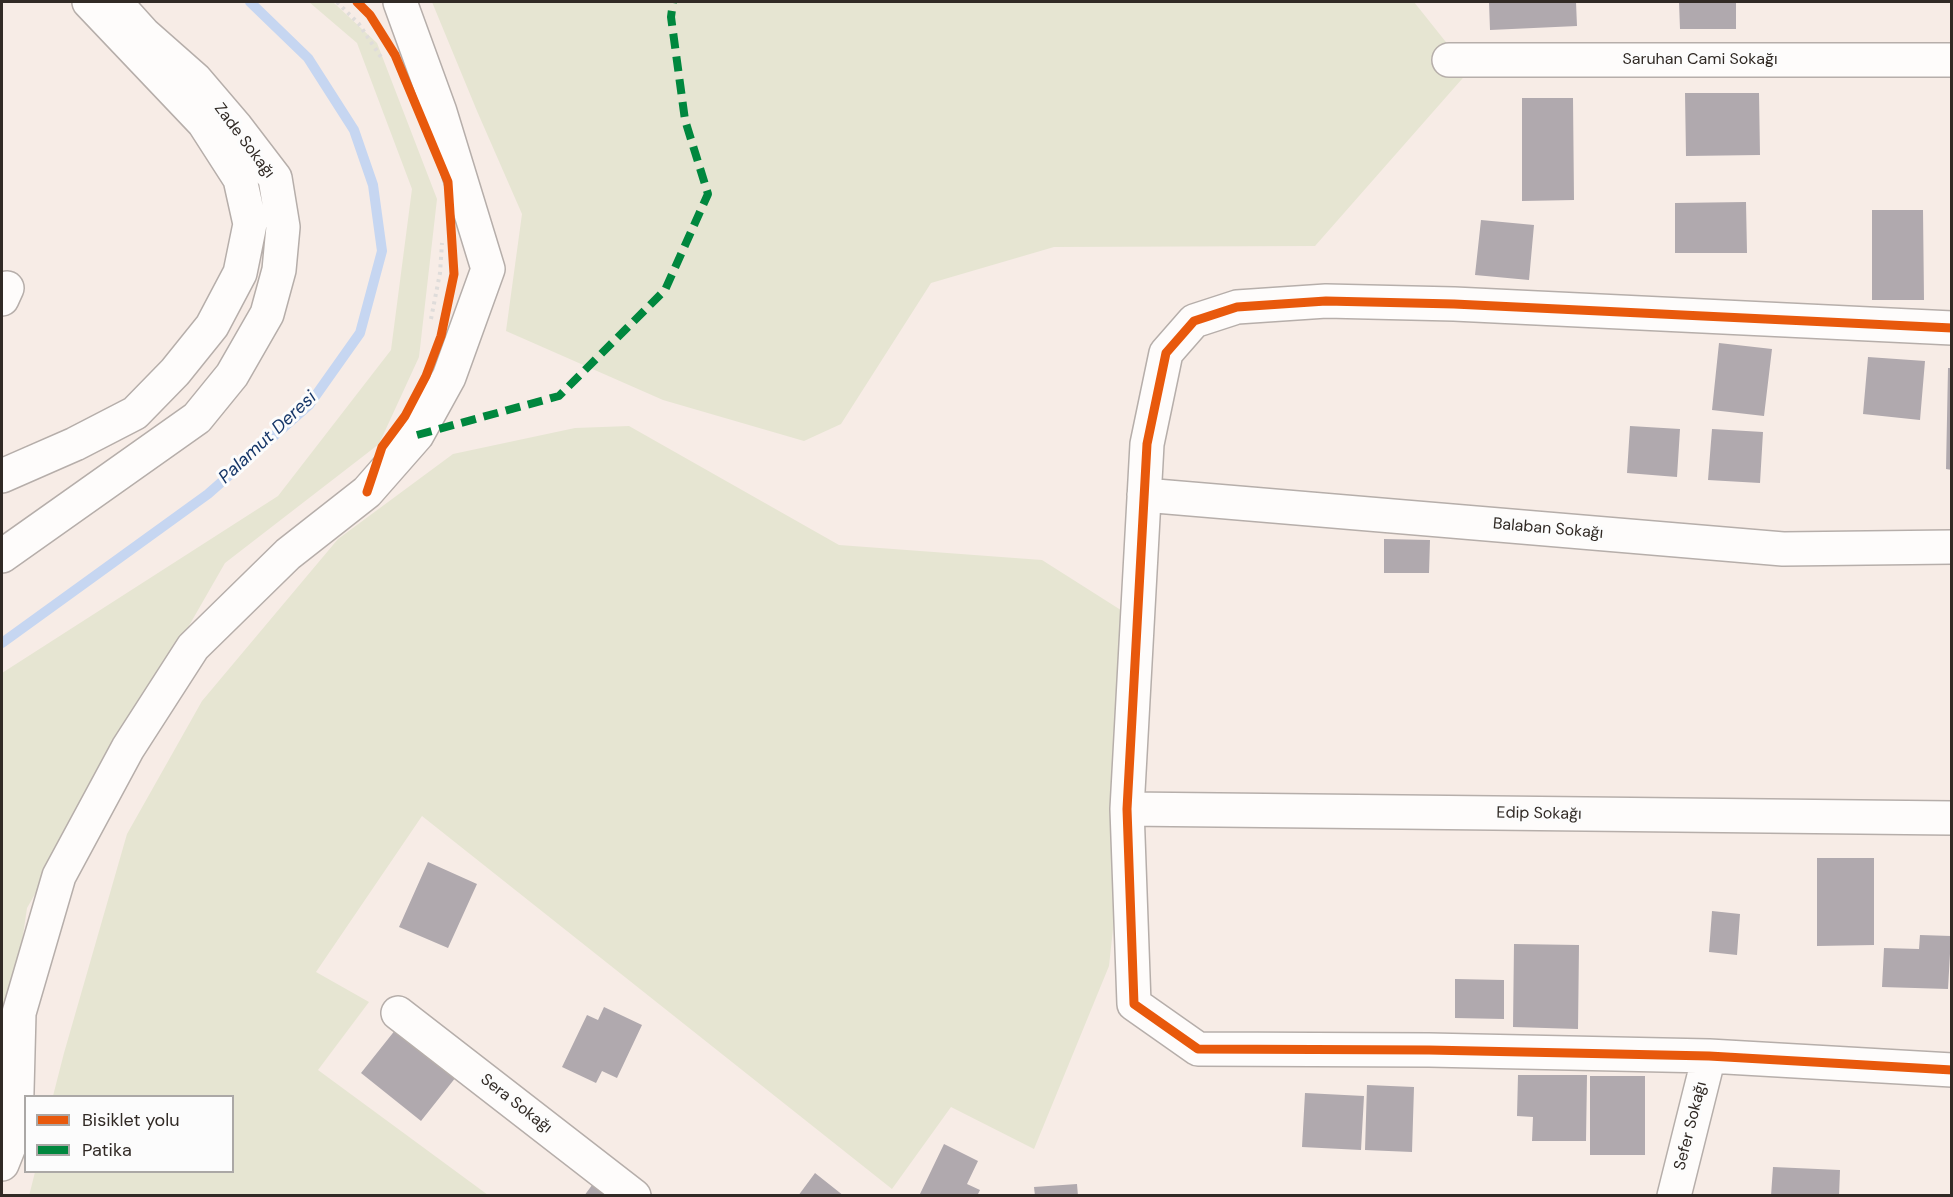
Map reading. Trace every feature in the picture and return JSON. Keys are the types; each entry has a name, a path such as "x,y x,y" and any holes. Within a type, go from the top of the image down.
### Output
{"street":[{"path":"2,476 75,444 135,413 175,372 212,326 240,273 250,224 240,179 204,123 89,2"},
{"name":"Zade Sokağı","path":"2,556 197,418 232,375 267,314 279,270 283,227 275,178 195,79 144,34 115,2"},
{"path":"2,1164 16,1129 19,1013 58,876 128,748 193,646 288,554 368,492 417,435 449,377 488,269 440,112 400,2"},
{"name":"Saruhan Cami Sokağı","path":"1449,60 1952,60"},
{"path":"1952,328 1454,304 1326,301 1237,307 1194,321 1166,352 1147,444 1128,809 1134,1005 1198,1049 1429,1050 1709,1056 1952,1070"},
{"name":"Balaban Sokağı","path":"1144,495 1783,549 1952,547"},
{"name":"Edip Sokağı","path":"1128,809 1952,818"},
{"name":"Sera Sokağı","path":"398,1014 634,1196"},
{"name":"Sefer Sokağı","path":"1674,1196 1709,1056"}],"path":[{"path":"338,2 359,24 382,58"},
{"path":"447,240 452,251"},
{"path":"430,326 447,240"}],"green space":[{"path":"309,2 333,2 377,43 437,199 419,357 379,444 225,563 27,908 2,1080 2,673 278,496 391,350 412,189 357,43"},
{"path":"432,2 1414,2 1469,71 1315,246 1054,247 931,283 841,424 804,441 663,400 506,331 522,214"},
{"path":"629,426 839,545 1042,560 1146,626 1109,966 1034,1149 951,1107 892,1189 422,816 316,972 369,1002 318,1070 488,1195 29,1196 35,1173 234,1173 234,1095 53,1095 127,834 202,701 338,539 453,454 575,428"}],"building":[{"path":"1489,2 1576,2 1577,26 1490,30"},
{"path":"1679,2 1736,2 1736,29 1680,29"},
{"path":"1685,93 1759,93 1760,155 1686,156"},
{"path":"1522,98 1573,98 1574,200 1522,201"},
{"path":"1746,202 1747,253 1675,253 1675,203"},
{"path":"1872,210 1923,210 1924,300 1872,300"},
{"path":"1481,220 1534,225 1529,280 1475,275"},
{"path":"1719,343 1772,349 1764,416 1712,410"},
{"path":"1868,357 1925,361 1920,420 1863,414"},
{"path":"1948,368 1952,368 1952,470 1946,469"},
{"path":"1630,426 1680,429 1677,477 1627,473"},
{"path":"1712,429 1763,432 1760,483 1708,480"},
{"path":"1384,539 1430,540 1429,573 1384,573"},
{"path":"1817,858 1874,858 1874,945 1817,946"},
{"path":"428,862 477,884 448,948 399,927"},
{"path":"1712,911 1740,914 1737,955 1709,952"},
{"path":"1920,935 1951,936 1948,989 1882,987 1884,948 1919,949"},
{"path":"1514,944 1579,945 1578,1029 1513,1027"},
{"path":"1455,979 1504,980 1504,1019 1455,1018"},
{"path":"604,1007 642,1025 617,1078 602,1071 596,1083 562,1067 587,1015 598,1020"},
{"path":"396,1029 456,1077 421,1121 361,1073"},
{"path":"1518,1075 1587,1075 1586,1141 1532,1141 1533,1117 1517,1116"},
{"path":"1590,1076 1645,1076 1645,1155 1590,1155"},
{"path":"1367,1085 1414,1087 1412,1152 1365,1150"},
{"path":"1305,1093 1364,1096 1361,1150 1302,1147"},
{"path":"944,1144 978,1161 967,1184 980,1190 977,1196 919,1196"},
{"path":"1773,1167 1840,1170 1839,1196 1771,1196"},
{"path":"815,1173 844,1196 798,1196"},
{"path":"598,1177 622,1196 584,1196"},
{"path":"1077,1184 1078,1196 1035,1196 1034,1187"}],"waterway":[{"name":"Palamut Deresi","path":"2,643 208,494 309,405 360,333 382,251 373,185 354,130 308,58 250,2"}],"marked path":[{"path":"417,435 559,396 665,290 708,194 685,120 671,17 673,2"}],"cycle path":[{"path":"357,2 370,15 395,55 448,182 454,274 441,336 426,376 405,416 382,447 367,492"},
{"path":"1952,328 1454,304 1326,301 1237,307 1194,321 1166,353 1147,444 1127,809 1134,1004 1198,1049 1429,1050 1709,1056 1952,1070"}]}
